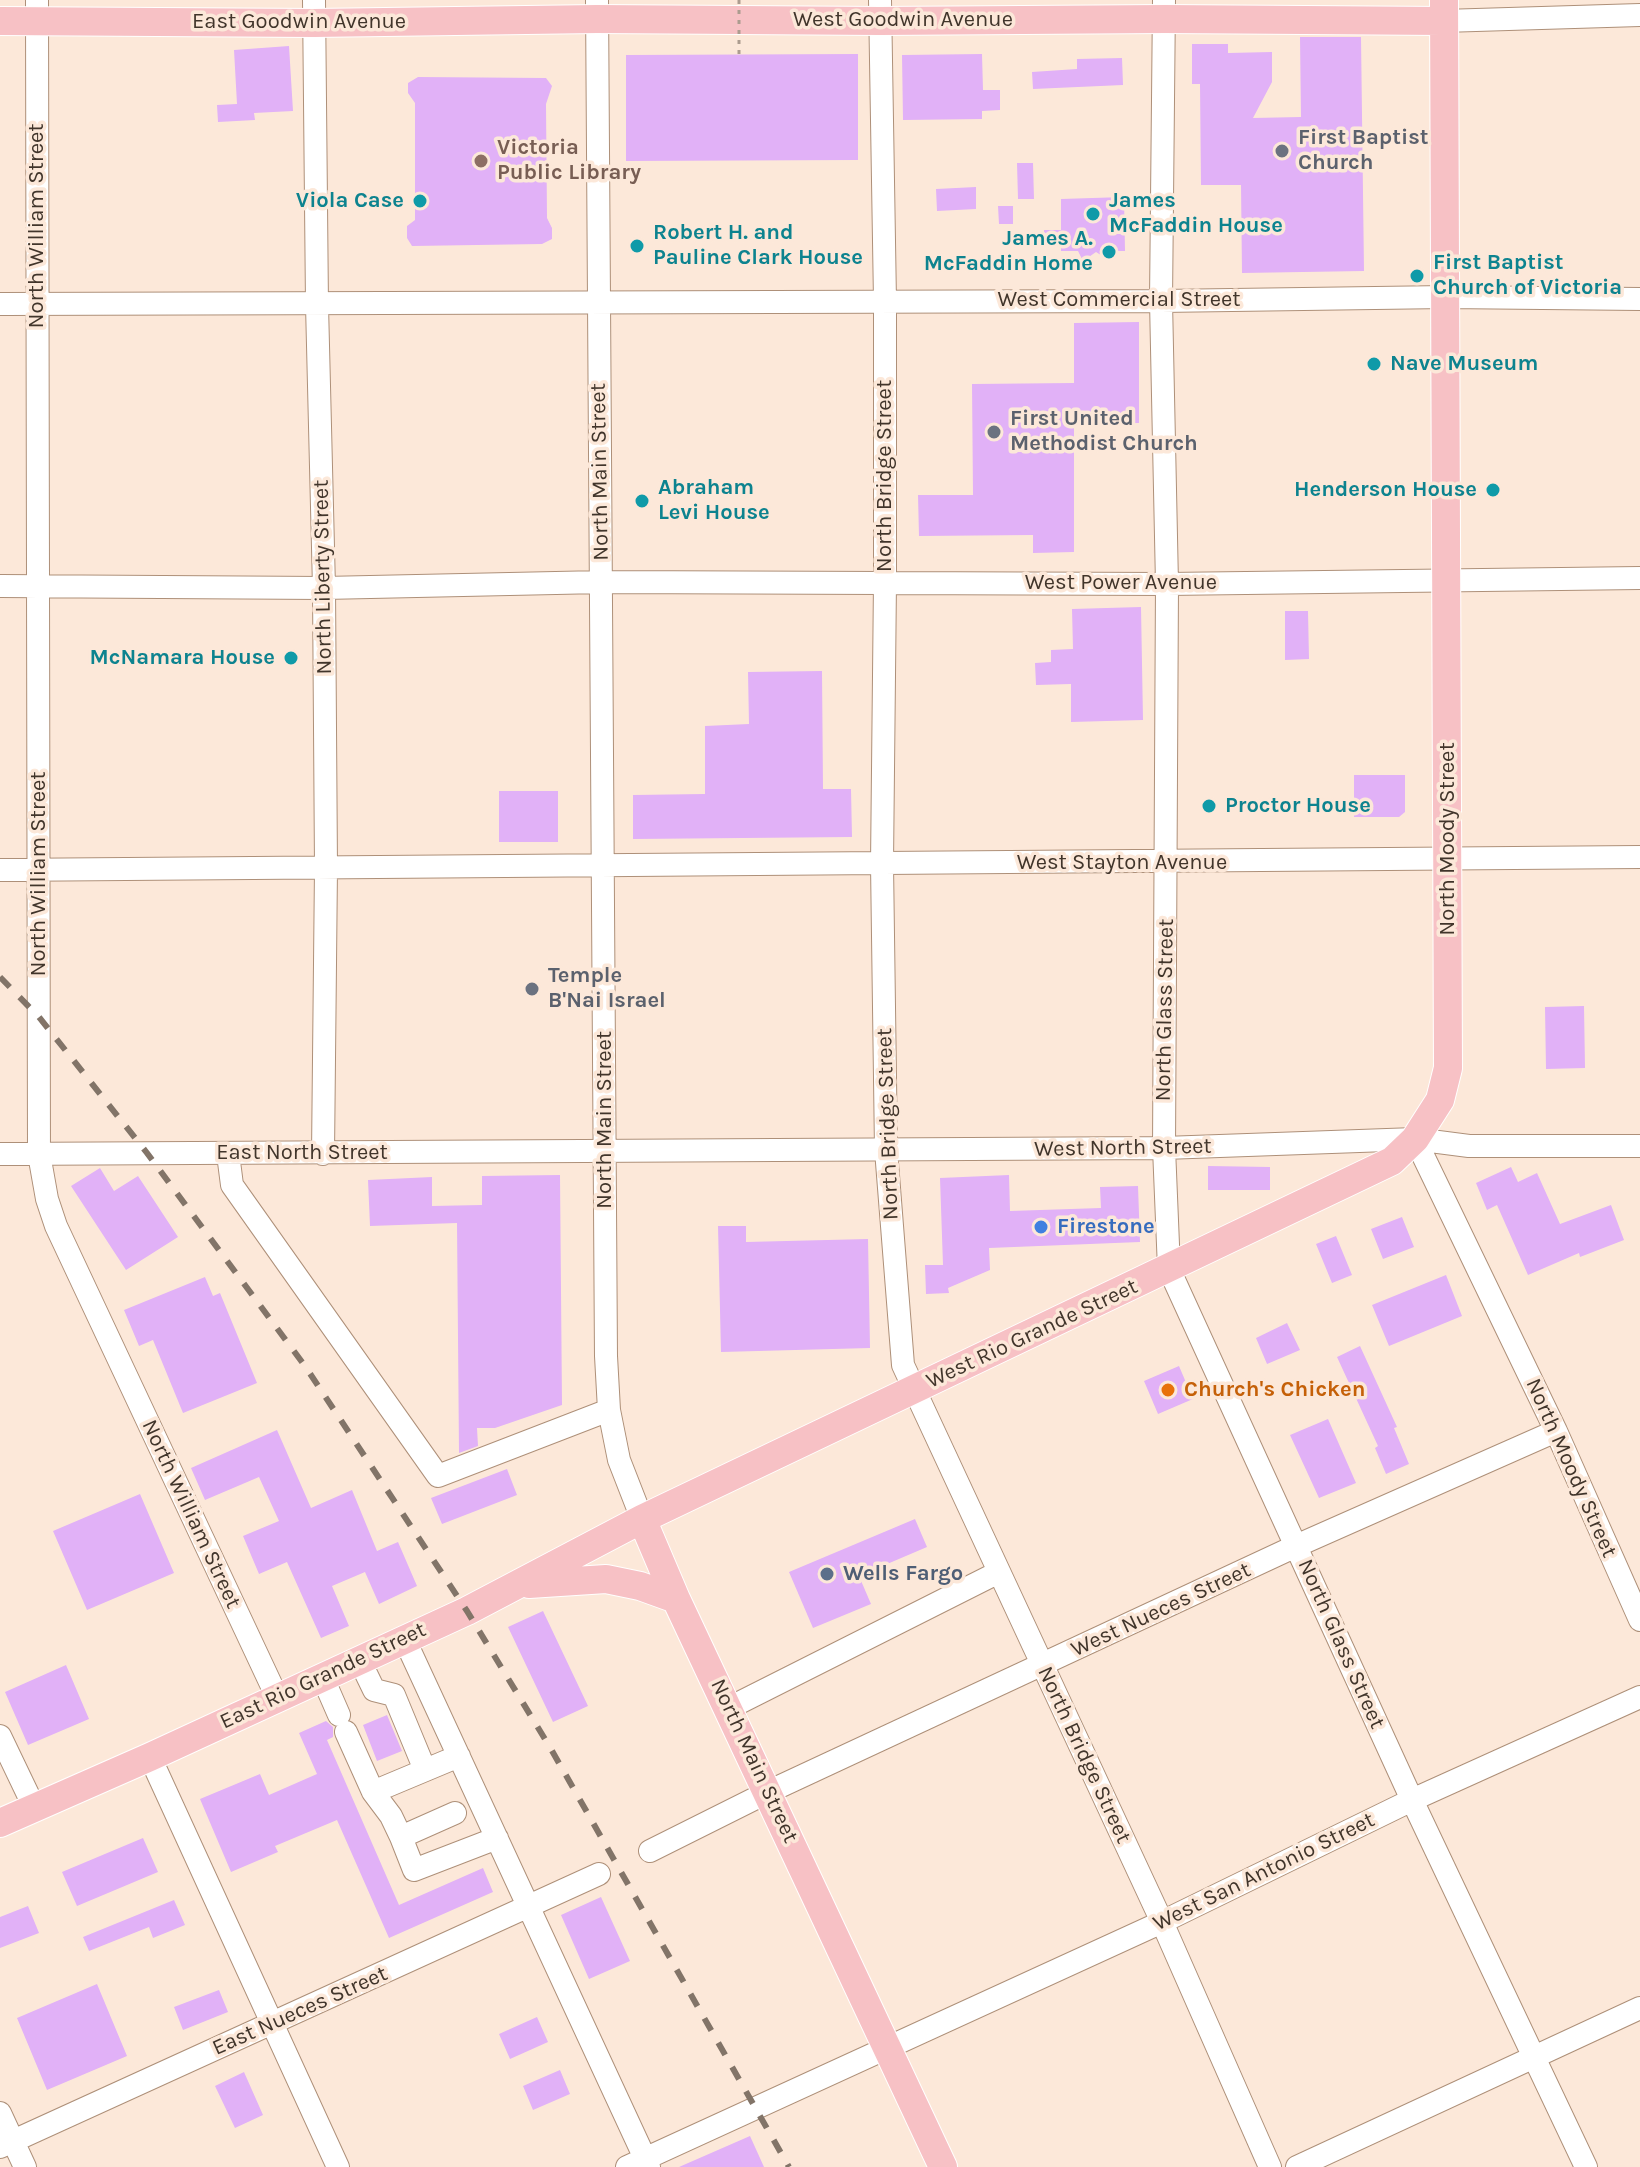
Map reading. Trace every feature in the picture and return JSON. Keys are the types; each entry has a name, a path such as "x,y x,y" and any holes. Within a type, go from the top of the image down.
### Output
{"main road":[{"name":"West Goodwin Avenue","path":"597,10 1443,11"},
{"name":"East Goodwin Avenue","path":"0,21 37,11 597,10"},
{"name":"North Moody Street","path":"1415,1139 1440,1100 1448,1068 1443,11"},
{"name":"West Rio Grande Street","path":"642,1519 1392,1161 1415,1139"},
{"name":"East Rio Grande Street","path":"0,1823 467,1611 642,1519"},
{"name":"North Main Street","path":"642,1519 676,1599 943,2167"},
{"path":"516,1585 606,1579 640,1586 676,1599"}],"street":[{"name":"North Glass Street","path":"1164,9 1161,301 1167,584 1164,1148 1169,1269 1412,1800 1586,2167"},
{"name":"West Goodwin Avenue","path":"1443,11 1573,9 1640,15"},
{"name":"North Main Street","path":"597,10 609,1410 619,1460 642,1519"},
{"name":"North Bridge Street","path":"880,10 885,301 882,864 886,1150 903,1365 1162,1922 1270,2167"},
{"name":"North William Street","path":"37,11 39,1154 47,1199 56,1226 277,1697"},
{"name":"North Liberty Street","path":"314,12 324,588 326,868 323,1154"},
{"name":"West Commercial Street","path":"0,304 1161,301 1446,297 1640,299"},
{"name":"West Power Avenue","path":"0,586 324,588 602,582 885,581 1167,584 1640,578"},
{"name":"West Stayton Avenue","path":"0,870 1640,857"},
{"name":"West North Street","path":"605,1149 1164,1148 1415,1139 1469,1146 1640,1146"},
{"name":"North Moody Street","path":"1415,1139 1556,1431 1640,1620"},
{"name":"East North Street","path":"0,1154 323,1154 605,1149"},
{"path":"228,1154 232,1185 438,1476 609,1410"},
{"name":"West Nueces Street","path":"768,1792 1042,1667 1296,1546 1556,1431"},
{"path":"729,1708 999,1572"},
{"path":"404,1638 529,1906 640,2164"},
{"path":"359,1659 374,1690 394,1695 425,1770"},
{"path":"322,1676 373,1792 391,1816 414,1870 497,1838"},
{"name":"West San Antonio Street","path":"640,2164 888,2046 1162,1922 1412,1800 1640,1697"},
{"path":"0,1736 34,1807"},
{"path":"373,1792 459,1756"},
{"path":"150,1757 338,2167"},
{"path":"650,1851 768,1792"},
{"path":"401,1837 455,1813"},
{"name":"East Nueces Street","path":"6,2144 599,1874"},
{"path":"1297,2167 1640,2008"},
{"path":"0,2113 6,2144 25,2167"}],"path":[{"path":"739,0 739,55"}],"building":[{"name":"First Baptist Church","path":"1300,37 1361,37 1364,271 1242,273 1241,185 1201,185 1200,84 1192,84 1192,44 1228,44 1228,53 1272,52 1272,82 1253,118 1301,117"},
{"path":"289,46 293,111 254,113 255,120 218,122 217,105 237,104 234,50"},
{"path":"858,54 858,160 626,161 626,55"},
{"path":"982,54 983,90 1000,90 1000,110 982,111 982,119 903,120 902,55"},
{"path":"1122,58 1123,85 1033,89 1032,72 1077,69 1077,59"},
{"name":"Victoria Public Library","path":"418,77 546,78 552,86 546,104 547,218 552,228 552,239 542,244 412,246 407,238 407,226 415,220 415,103 408,93 408,83"},
{"path":"1017,163 1033,163 1034,199 1018,199"},
{"path":"976,187 976,209 937,211 936,189"},
{"name":"James McFaddin House","path":"1124,197 1125,251 1113,251 1107,259 1096,252 1083,261 1078,251 1061,251 1061,246 1044,246 1044,230 1061,230 1061,199"},
{"path":"998,206 1013,206 1013,224 999,224"},
{"name":"First United Methodist Church","path":"1139,322 1139,423 1074,424 1074,552 1033,553 1033,535 919,536 918,495 973,495 972,384 1074,383 1074,323"},
{"path":"1141,607 1143,720 1071,722 1071,684 1036,685 1035,663 1051,662 1051,650 1073,649 1072,609"},
{"path":"1285,611 1308,611 1309,659 1285,660"},
{"path":"822,671 823,789 851,789 852,837 633,839 633,795 705,794 705,726 749,724 748,672"},
{"path":"1354,775 1405,775 1405,812 1399,817 1354,817"},
{"path":"499,791 558,791 558,842 499,842"},
{"path":"1584,1006 1585,1068 1546,1069 1545,1007"},
{"path":"1208,1166 1270,1167 1270,1190 1208,1190"},
{"path":"1511,1167 1518,1182 1537,1173 1560,1224 1611,1205 1624,1240 1580,1257 1579,1253 1528,1275 1497,1205 1487,1210 1476,1183"},
{"path":"100,1168 114,1191 138,1176 178,1237 126,1270 71,1186"},
{"path":"560,1175 562,1405 495,1428 477,1428 478,1446 459,1453 457,1223 370,1226 368,1180 432,1177 432,1206 482,1205 482,1176"},
{"name":"Firestone","path":"1009,1175 1010,1211 1101,1208 1100,1187 1138,1186 1140,1242 989,1248 990,1270 948,1288 949,1293 926,1294 925,1265 943,1265 940,1178"},
{"path":"1402,1217 1414,1247 1383,1259 1371,1229"},
{"path":"718,1226 746,1226 746,1242 868,1239 870,1348 721,1352"},
{"path":"1336,1236 1352,1275 1332,1283 1316,1244"},
{"path":"1446,1275 1462,1316 1389,1346 1372,1305"},
{"path":"205,1277 213,1296 220,1293 257,1383 183,1413 153,1340 139,1346 124,1310"},
{"path":"1287,1323 1300,1350 1267,1364 1256,1338"},
{"path":"1360,1346 1397,1427 1394,1428 1409,1464 1386,1474 1375,1448 1378,1446 1337,1357"},
{"name":"Church's Chicken","path":"1179,1366 1193,1399 1158,1414 1144,1381"},
{"path":"1328,1419 1356,1483 1319,1498 1290,1435"},
{"path":"277,1430 311,1508 352,1490 377,1551 398,1542 417,1586 379,1604 365,1572 332,1586 349,1626 321,1638 287,1562 259,1574 243,1536 279,1521 259,1477 205,1500 191,1468"},
{"path":"507,1469 517,1495 442,1524 431,1498"},
{"path":"140,1494 174,1573 87,1610 53,1531"},
{"name":"Wells Fargo","path":"915,1519 927,1547 859,1576 871,1604 813,1628 789,1572"},
{"path":"543,1611 588,1706 553,1722 508,1627"},
{"path":"66,1665 89,1719 28,1745 5,1692"},
{"path":"387,1715 402,1751 377,1761 363,1725"},
{"path":"326,1721 333,1727 333,1737 327,1740 399,1905 483,1868 493,1892 389,1938 337,1820 275,1846 278,1852 231,1872 200,1799 260,1774 269,1795 317,1774 299,1733"},
{"path":"143,1838 158,1872 77,1906 62,1872"},
{"path":"601,1897 630,1961 589,1979 561,1915"},
{"path":"174,1900 185,1925 153,1938 149,1927 89,1951 83,1937"},
{"path":"28,1906 39,1933 0,1948 0,1917"},
{"path":"97,1984 127,2056 47,2090 17,2018"},
{"path":"219,1990 228,2012 183,2030 174,2007"},
{"path":"537,2017 548,2042 510,2059 499,2034"},
{"path":"560,2070 570,2094 533,2110 523,2086"},
{"path":"244,2072 263,2115 235,2128 215,2086"},
{"path":"750,2136 764,2167 679,2167"}],"railway":[{"path":"0,977 39,1017 147,1153 305,1366 467,1611 551,1749 789,2167"}],"place":[{"name":"First Baptist Church","path":"1282,151"},
{"name":"Victoria Public Library","path":"481,161"},
{"name":"Viola Case","path":"420,201"},
{"name":"James McFaddin House","path":"1093,214"},
{"name":"Robert H. and Pauline Clark House","path":"637,246"},
{"name":"James A. McFaddin Home","path":"1109,252"},
{"name":"First Baptist Church of Victoria","path":"1417,276"},
{"name":"Nave Museum","path":"1374,364"},
{"name":"First United Methodist Church","path":"994,432"},
{"name":"Henderson House","path":"1493,490"},
{"name":"Abraham Levi House","path":"642,501"},
{"name":"McNamara House","path":"291,658"},
{"name":"Proctor House","path":"1209,806"},
{"name":"Temple B'Nai Israel","path":"532,989"},
{"name":"Firestone","path":"1041,1227"},
{"name":"Church's Chicken","path":"1168,1390"},
{"name":"Wells Fargo","path":"827,1574"}]}
